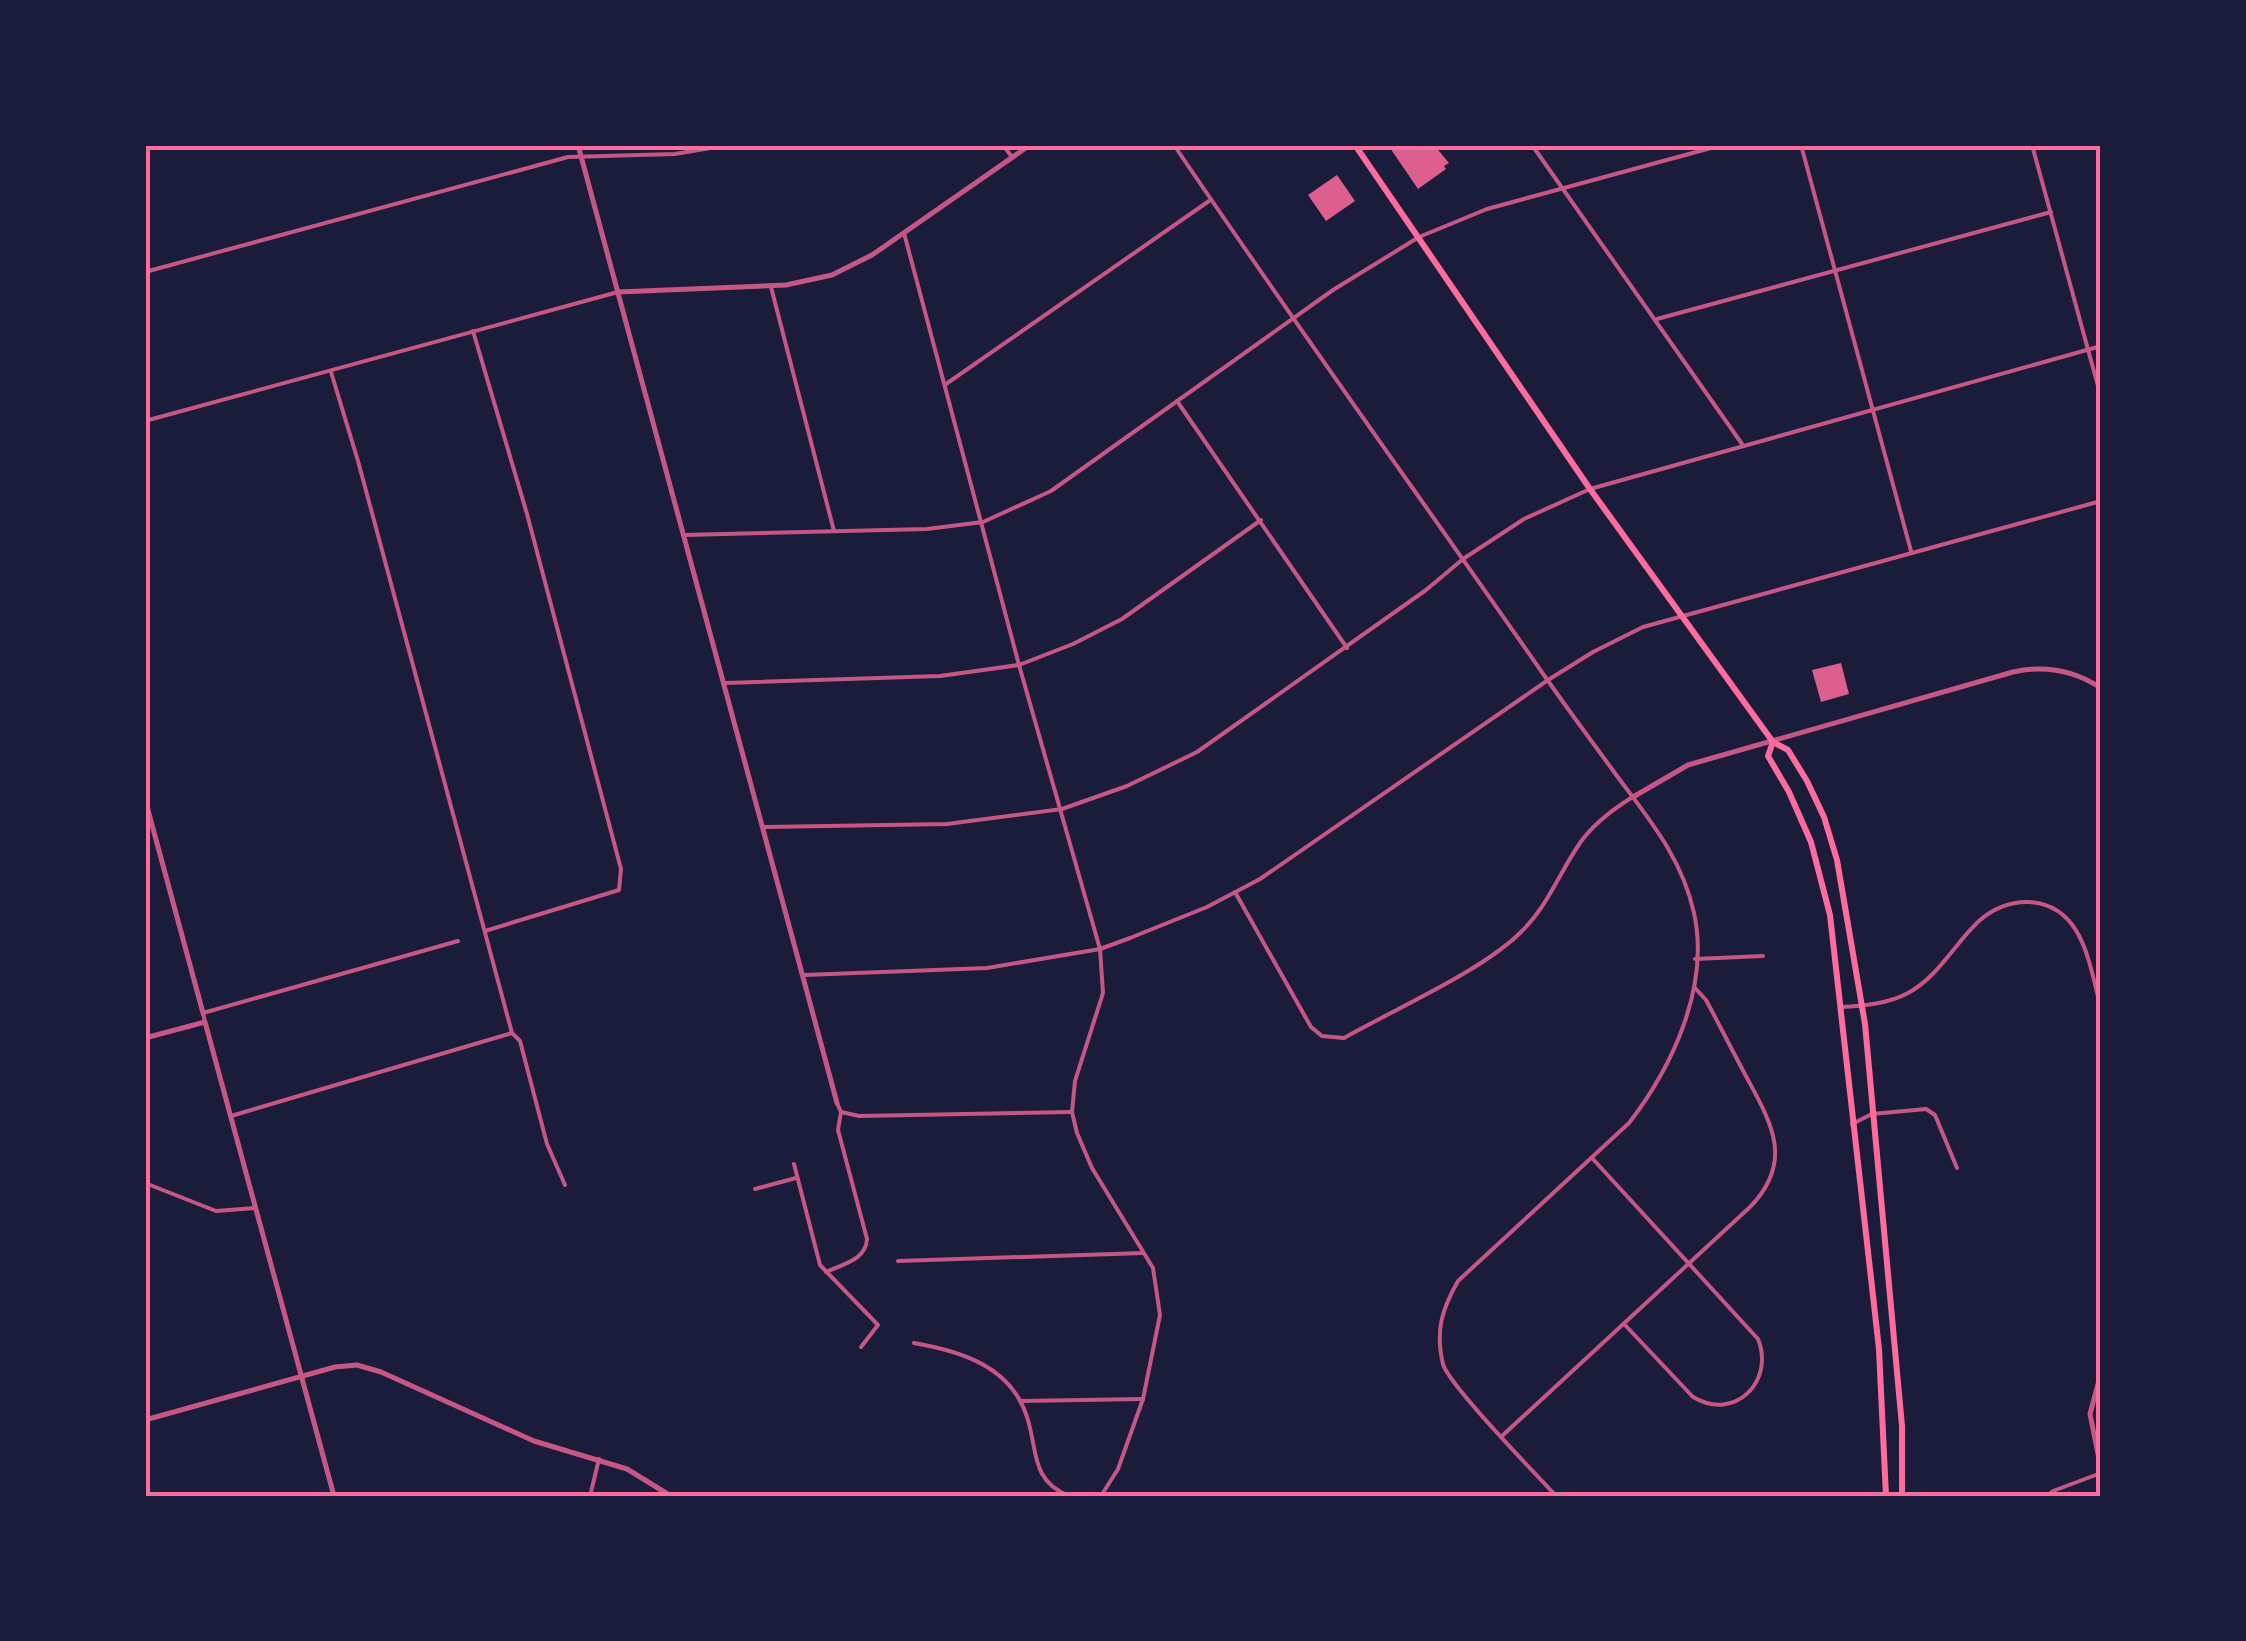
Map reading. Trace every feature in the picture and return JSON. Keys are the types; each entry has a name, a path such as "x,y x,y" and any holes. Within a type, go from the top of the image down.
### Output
{"main road":[{"path":"1355,145 1590,488 1773,742 1788,750 1824,817 1837,860 1862,1006 1902,1426 1902,1496"},
{"path":"1773,742 1768,756 1805,826 1830,914 1880,1349 1886,1496"}],"street":[{"path":"578,145 841,1112 838,1130 868,1239 862,1255 826,1272"},
{"path":"145,272 568,157 674,154 728,145"},
{"path":"1003,145 1012,157"},
{"path":"145,421 618,292 770,286 832,275 904,233 1030,145"},
{"path":"1174,145 1673,853 1695,918 1695,988 1677,1042 1646,1102 1629,1123 1458,1282 1443,1307 1438,1329 1443,1366 1556,1496"},
{"path":"1532,145 1742,444"},
{"path":"684,535 927,529 983,522 1051,491 1294,318 1419,237 1486,209 1722,145"},
{"path":"1802,145 1911,551"},
{"path":"2032,145 2101,397"},
{"path":"946,384 1211,200"},
{"path":"1657,319 2051,212"},
{"path":"904,233 1019,665 1100,949 1103,993 1074,1081 1072,1112 1077,1133 1092,1168 1156,1278 1160,1314 1143,1398 1118,1469 1101,1496"},
{"path":"770,286 834,531"},
{"path":"473,331 527,514 621,869 619,890 484,932"},
{"path":"765,827 947,824 1062,809 1127,786 1196,752 1347,648 1463,558 1524,519 1590,488 2101,346"},
{"path":"331,372 512,1034 520,1041 547,1144 565,1185"},
{"path":"1177,401 1347,648"},
{"path":"804,975 987,968 1100,949 1207,907 1262,877 1548,680 1643,627 2101,501"},
{"path":"725,683 940,676 1019,665 1122,619 1261,520"},
{"path":"1236,892 1308,1022 1322,1036 1344,1038 1482,962 1517,936 1538,915 1580,842 1611,810 1688,765 2024,670 2066,672 2101,688"},
{"path":"145,799 334,1496"},
{"path":"1840,1007 1862,1006 1909,993 1978,922 1994,910 2018,902 2047,906 2068,918 2081,936 2101,1008"},
{"path":"203,1012 458,940"},
{"path":"1695,959 1763,956"},
{"path":"1502,1436 1690,1264 1757,1200 1768,1183 1776,1155 1769,1118 1706,1000 1695,988"},
{"path":"145,1038 205,1022"},
{"path":"231,1116 512,1034"},
{"path":"1852,1124 1872,1114 1926,1108 1935,1115 1957,1168"},
{"path":"841,1112 859,1116 1072,1112"},
{"path":"1592,1158 1758,1338 1763,1366 1750,1392 1728,1405 1699,1401 1624,1325"},
{"path":"794,1164 820,1266 878,1325 861,1347"},
{"path":"755,1190 796,1178"},
{"path":"145,1184 216,1211 256,1208"},
{"path":"898,1261 1144,1253"},
{"path":"914,1343 958,1351 1002,1378 1028,1417 1039,1471 1048,1484 1069,1496"},
{"path":"145,1420 357,1365 381,1372 534,1441 627,1469 672,1496"},
{"path":"2048,1496 2101,1471 2090,1414 2101,1373"},
{"path":"1020,1401 1143,1398"},
{"path":"590,1496 599,1459"}],"building":[{"path":"1388,145 1434,145 1449,163 1418,189"},
{"path":"1337,175 1355,201 1326,221 1308,195"},
{"path":"1841,663 1849,694 1821,702 1812,670"}]}
